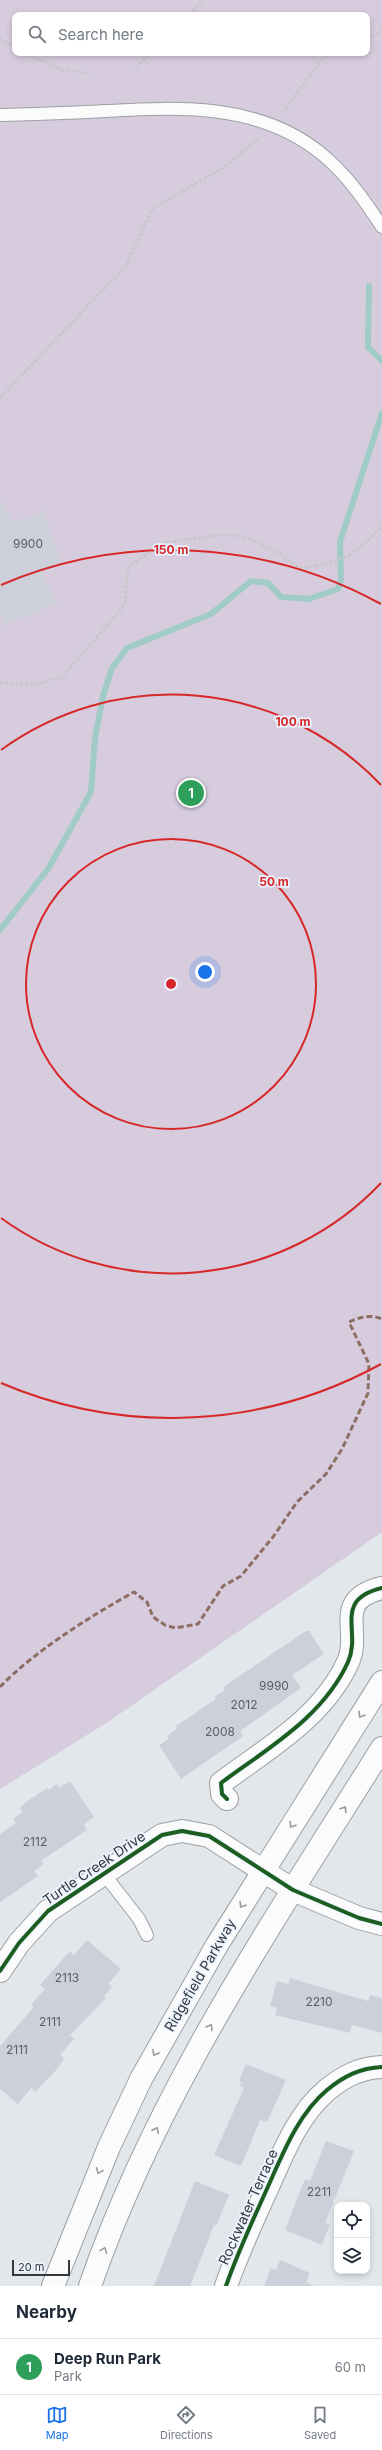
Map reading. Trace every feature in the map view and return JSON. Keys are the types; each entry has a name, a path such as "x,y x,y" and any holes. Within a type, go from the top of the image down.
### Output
{"main road":[{"path":"228,1799 222,1794 221,1783 311,1715 332,1690 348,1661 351,1648 351,1613 355,1603 370,1591 382,1588"},
{"name":"Ridgefield Parkway","path":"53,2286 109,2147 141,2079 192,1987 382,1682"},
{"path":"90,2286 115,2222 168,2105 220,2008 382,1748"},
{"name":"Turtle Creek Drive","path":"0,1971 19,1943 48,1911 162,1835 182,1831 210,1836 263,1872 293,1890 352,1915 382,1924"},
{"name":"Rockwater Terrace","path":"226,2286 286,2149 307,2112 326,2090 342,2079 358,2070 382,2067"}],"lane":[{"path":"0,115 136,109 206,109 230,112 292,133 333,164 356,189 382,227"},
{"path":"104,1874 139,1920 147,1935"}],"path":[{"path":"192,12 203,0"},
{"path":"370,37 382,31"},
{"path":"0,39 12,46"},
{"path":"32,56 62,70 90,73"},
{"path":"135,67 148,56"},
{"path":"0,398 126,266 152,209 226,166 273,126 323,58 327,56"},
{"path":"0,683 38,684 62,677 125,605 128,568 161,543 219,536 241,536 270,548 300,568 343,560 366,545 382,525"}],"shaded area":[{"path":"0,0 382,0 382,1532 108,1722 0,1789"}],"building":[{"path":"0,500 14,522 43,511 62,563 42,570 57,603 6,625 0,611"},
{"path":"306,1631 309,1631 324,1654 292,1675 301,1688 240,1731 243,1736 181,1779 159,1745 169,1739 167,1736 177,1729 176,1726 216,1699 214,1697 225,1690 223,1687"},
{"path":"70,1781 94,1817 84,1824 87,1830 41,1861 44,1864 34,1871 38,1876 0,1902 0,1834 16,1823 13,1819 23,1812 20,1808 29,1800 47,1788 48,1790 57,1784 59,1788"},
{"path":"87,1940 121,1969 108,1984 112,1987 104,1996 106,1998 70,2035 74,2039 60,2055 64,2058 58,2068 35,2092 31,2088 18,2104 0,2089 0,2046 34,2007 31,2005 45,1989 40,1985 70,1951 74,1955"},
{"path":"290,1978 368,2001 370,1995 382,1998 382,2033 352,2025 350,2033 275,2015 277,2008 270,2006 277,1981 289,1984"},
{"path":"246,2064 286,2080 267,2122 260,2120 241,2166 214,2155 244,2088 240,2086 241,2082 239,2081"},
{"path":"326,2141 354,2151 325,2223 330,2224 322,2245 285,2230 305,2179 310,2181"},
{"path":"195,2181 229,2195 216,2226 214,2225 190,2286 154,2286"},
{"path":"280,2260 310,2273 306,2282 314,2286 264,2286 271,2268 276,2270"}],"waterway":[{"path":"369,286 368,347 382,361"},
{"path":"0,930 48,869 91,792 95,738 103,696 112,668 127,648 211,614 251,581 268,583 281,597 309,599 338,589 341,579 340,542 382,413"}],"marked path":[{"path":"0,1687 13,1674 63,1635 134,1592 147,1602 153,1617 165,1625 175,1628 198,1624 223,1586 241,1576 273,1537 297,1502 326,1474 342,1449 368,1393 369,1364 349,1322 366,1317 378,1317 382,1319"}],"cycle path":[{"path":"227,1799 222,1794 221,1783 293,1730 324,1699 337,1682 348,1662 351,1650 353,1609 358,1600 367,1593 382,1588"},
{"path":"0,1971 19,1943 48,1911 162,1835 182,1831 209,1836 293,1890 359,1918 382,1924"},
{"path":"226,2286 245,2238 284,2150 307,2111 327,2090 346,2077 359,2071 382,2067"}],"place":[{"name":"Deep Run Park","path":"191,793"}]}
